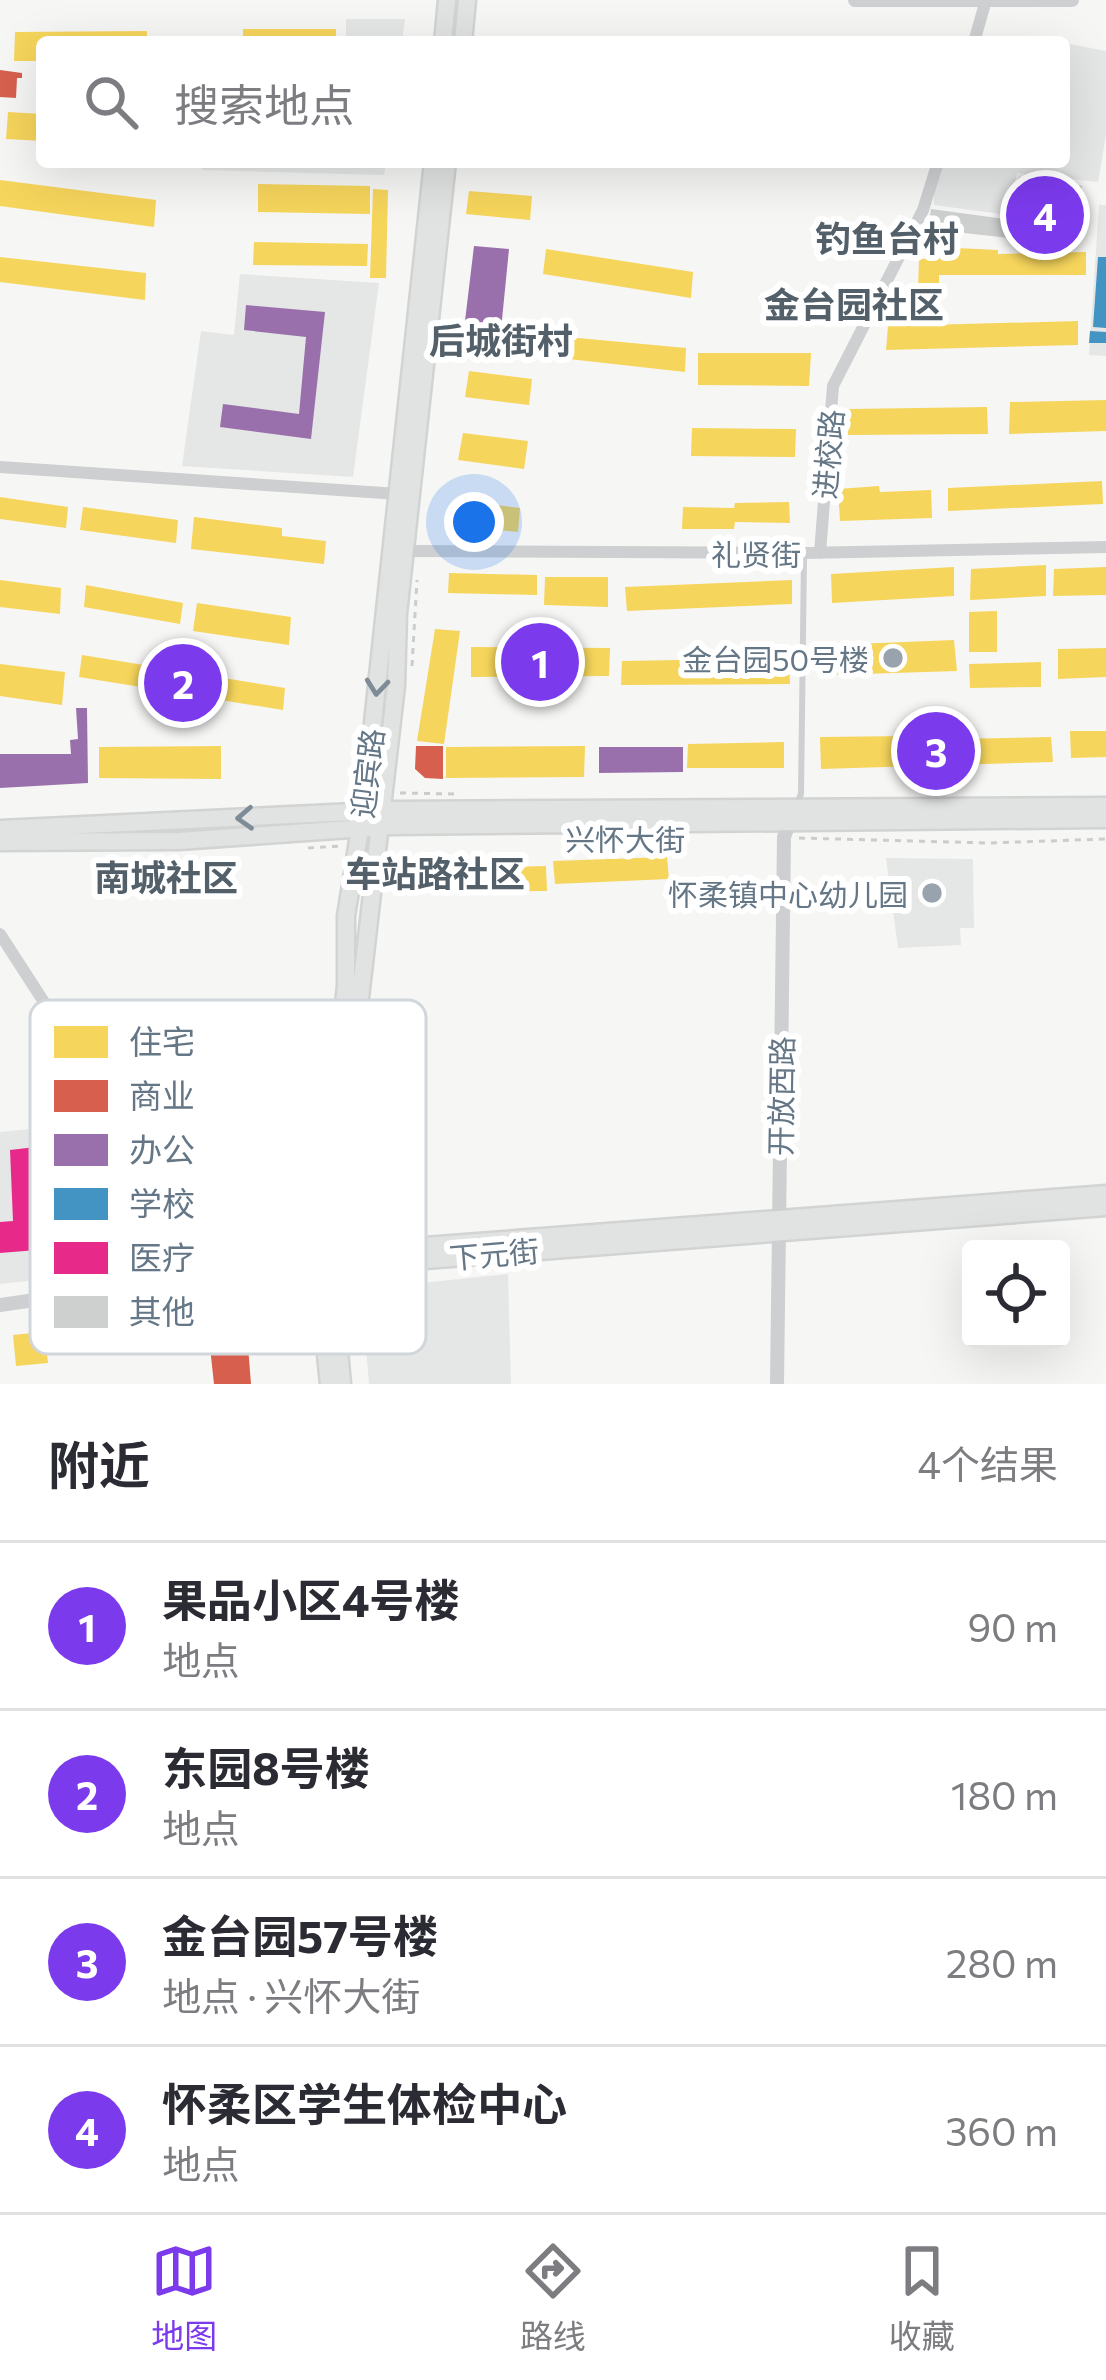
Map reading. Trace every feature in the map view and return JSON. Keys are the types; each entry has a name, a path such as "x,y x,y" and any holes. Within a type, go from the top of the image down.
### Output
{"main road":[{"path":"444,36 448,0"},
{"path":"464,36 467,0"},
{"name":"迎宾路","path":"351,1000 432,168"},
{"name":"迎宾路","path":"345,1000 346,916 397,686 405,550 446,168"},
{"name":"兴怀大街","path":"789,823 1106,806"},
{"name":"兴怀大街","path":"0,829 1106,819"},
{"name":"兴怀大街","path":"0,842 179,841 367,825"},
{"name":"下元街","path":"426,1255 1106,1194"},
{"name":"下元街","path":"778,1224 1106,1207"},
{"name":"迎宾路","path":"328,1354 329,1384"},
{"name":"迎宾路","path":"338,1354 342,1384"}],"street":[{"path":"855,0 1072,0"},
{"path":"976,36 986,0"},
{"name":"进校路","path":"820,553 833,386 923,210 936,168"},
{"path":"0,467 398,494"},
{"name":"礼贤街","path":"405,550 820,553 1106,547"},
{"name":"开放西路","path":"777,1384 789,823"},
{"path":"0,934 43,1000"},
{"path":"0,1305 30,1301"}],"lane":[{"path":"789,823 801,794 804,553"}],"path":[{"path":"789,823 989,843 1106,839"},
{"path":"300,848 367,825"}],"shaded area":[{"path":"346,19 405,19 403,36 346,36"},
{"path":"1070,44 1106,51 1106,135 1098,182 1017,173 1008,215 934,205 940,168 1070,168"},
{"path":"202,168 385,168 384,175"},
{"path":"1099,205 1106,205 1106,356 1089,355"},
{"path":"240,274 379,283 353,477 182,466 201,331 234,335"},
{"name":"怀柔镇中心幼儿园","path":"886,858 973,859 974,928 960,928 961,945 898,948"},
{"path":"30,1129 30,1281 0,1284 0,1132"},
{"path":"508,1274 511,1384 369,1384 367,1354 426,1354 426,1282"}],"building: 住宅":[{"path":"243,29 336,29 336,36 243,36"},
{"path":"147,31 147,36 36,36 36,61 14,61 15,32"},
{"path":"8,112 36,114 36,141 6,139"},
{"path":"0,180 156,200 154,227 0,206"},
{"path":"258,184 370,186 370,214 258,212"},
{"path":"373,189 388,190 386,278 370,278"},
{"path":"469,191 532,196 530,220 466,214"},
{"path":"254,242 368,244 367,266 253,265"},
{"path":"936,247 998,250 998,254 1086,252 1086,275 939,275 939,287 925,288 925,311 905,312 905,289 918,289 919,259 936,258"},
{"path":"546,249 693,272 691,298 543,274"},
{"path":"0,257 146,273 145,300 0,282"},
{"path":"1078,321 1078,345 886,350 888,326"},
{"path":"535,334 686,348 685,372 533,355"},
{"path":"698,353 811,353 809,386 698,385"},
{"path":"469,371 532,379 529,405 465,397"},
{"path":"1106,400 1106,431 1009,434 1010,402"},
{"path":"987,407 988,434 848,435 849,409"},
{"path":"692,428 796,429 795,457 691,456"},
{"path":"463,433 528,441 524,469 458,460"},
{"path":"1102,481 1103,504 948,511 948,488"},
{"path":"879,486 880,492 931,490 932,518 840,521 838,489"},
{"path":"0,497 68,507 66,528 0,519"},
{"path":"460,500 520,508 518,532 456,526"},
{"path":"789,502 790,523 735,522 734,529 682,529 683,507"},
{"path":"83,507 178,520 176,543 80,530"},
{"path":"194,517 282,528 282,536 326,541 324,564 191,549"},
{"path":"1046,565 1046,596 970,600 971,569"},
{"path":"954,567 954,596 832,603 831,574"},
{"path":"1106,567 1106,595 1053,596 1054,569"},
{"path":"449,573 537,575 537,595 448,593"},
{"path":"545,577 608,577 608,607 544,605"},
{"path":"0,580 61,588 60,614 0,607"},
{"path":"792,580 792,604 627,611 625,587"},
{"path":"86,585 183,603 180,624 84,607"},
{"path":"197,603 291,617 289,645 193,631"},
{"path":"997,611 997,652 969,652 969,612"},
{"path":"435,629 460,631 444,744 417,741"},
{"name":"金台园50号楼","path":"954,640 957,671 831,675 830,645"},
{"path":"471,647 610,648 609,676 471,677"},
{"path":"1106,648 1106,677 1058,679 1058,649"},
{"path":"82,655 285,688 283,710 79,677"},
{"path":"789,658 790,684 621,685 622,661"},
{"path":"1041,662 1041,687 970,688 969,664"},
{"path":"0,664 65,672 62,705 0,696"},
{"path":"1070,731 1106,731 1106,757 1071,758"},
{"path":"906,736 906,740 1051,737 1053,762 821,769 820,737"},
{"path":"784,742 784,768 687,768 688,744"},
{"path":"221,746 221,779 99,778 99,747"},
{"path":"585,746 584,777 446,778 446,747"},
{"path":"667,857 669,879 555,884 553,861"},
{"path":"546,866 547,891 431,892 431,869"},
{"path":"30,1333 30,1354 47,1354 48,1363 16,1366 13,1335"}],"building: 商业":[{"path":"0,70 22,73 17,78 16,98 0,97"},
{"path":"416,746 443,746 443,779 425,778 415,769"},
{"path":"211,1354 249,1354 251,1384 214,1384"}],"building: 办公":[{"path":"474,246 509,249 499,350 462,346"},
{"path":"246,305 325,312 311,439 220,427 223,404 299,414 306,337 244,330"},
{"path":"76,708 87,708 88,783 0,788 0,754 71,754 70,740 78,739"},
{"path":"599,747 683,747 683,772 599,773"}],"building: 学校":[{"path":"1098,257 1106,257 1106,328 1093,327"},
{"path":"1090,331 1106,332 1106,343 1089,343"}],"building: 医疗":[{"path":"30,1148 30,1251 0,1253 0,1222 13,1221 10,1150"}],"building: 其他":[{"path":"1019,177 1082,186 1072,245 928,229 931,209 1012,220"}],"place":[{"name":"怀柔区学生体检中心","path":"1045,215"},
{"name":"金台园50号楼","path":"893,658"},
{"name":"果品小区4号楼","path":"540,662"},
{"name":"东园8号楼","path":"183,683"},
{"name":"金台园57号楼","path":"936,751"},
{"name":"怀柔镇中心幼儿园","path":"932,893"}],"district":[{"name":"钓鱼台村","path":"887,237"},
{"name":"金台园社区","path":"854,303"},
{"name":"后城街村","path":"501,339"},
{"name":"车站路社区","path":"435,872"},
{"name":"南城社区","path":"166,876"}]}
